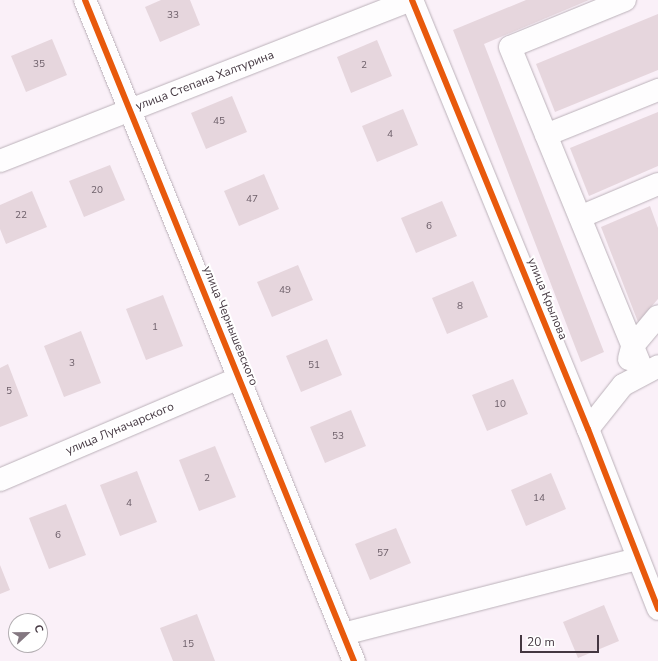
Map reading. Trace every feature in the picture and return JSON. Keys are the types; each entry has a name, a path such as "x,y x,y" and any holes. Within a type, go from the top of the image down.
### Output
{"street":[{"name":"улица Чернышевского","path":"85,0 354,661"},
{"name":"улица Степана Халтурина","path":"0,162 411,0"},
{"name":"улица Крылова","path":"411,0 588,429 658,609"},
{"path":"588,429 623,385 651,369 632,347 510,47 625,0"},
{"path":"546,135 658,90"},
{"path":"580,217 658,184"},
{"path":"623,385 632,347 658,316"},
{"name":"улица Луначарского","path":"0,480 239,378"},
{"path":"343,634 638,559"}],"building":[{"path":"161,0 190,0 200,25 160,42 145,7"},
{"path":"526,0 589,0 484,44 604,352 581,362 453,30"},
{"path":"658,14 658,70 555,112 536,64"},
{"path":"52,39 67,75 26,92 11,56"},
{"path":"377,40 392,76 351,93 337,57"},
{"path":"232,96 247,132 206,149 191,113"},
{"path":"403,109 418,145 377,162 362,126"},
{"path":"658,112 658,166 589,196 570,148"},
{"path":"110,165 125,200 84,217 69,181"},
{"path":"264,174 279,209 239,226 224,191"},
{"path":"32,191 47,227 6,244 0,229 0,205"},
{"path":"442,201 457,236 416,253 401,218"},
{"path":"650,206 658,228 658,299 638,322 601,227"},
{"path":"298,265 313,300 272,317 257,282"},
{"path":"473,281 488,317 447,334 432,298"},
{"path":"163,295 183,346 146,360 126,309"},
{"path":"81,331 101,383 64,397 44,346"},
{"path":"327,339 342,375 301,392 286,356"},
{"path":"8,364 28,416 0,427 0,368"},
{"path":"513,379 528,414 487,431 472,395"},
{"path":"351,410 366,446 325,463 310,427"},
{"path":"215,446 236,497 199,511 179,460"},
{"path":"137,471 157,522 120,536 100,485"},
{"path":"551,473 566,509 526,526 511,490"},
{"path":"66,504 86,555 49,569 29,518"},
{"path":"396,528 411,563 370,580 355,544"},
{"path":"0,565 10,590 0,594"},
{"path":"604,605 619,641 578,658 563,622"},
{"path":"197,614 215,661 173,661 160,628"}],"cycle path":[{"path":"85,0 354,661"},
{"path":"412,0 588,429 658,609"}]}
